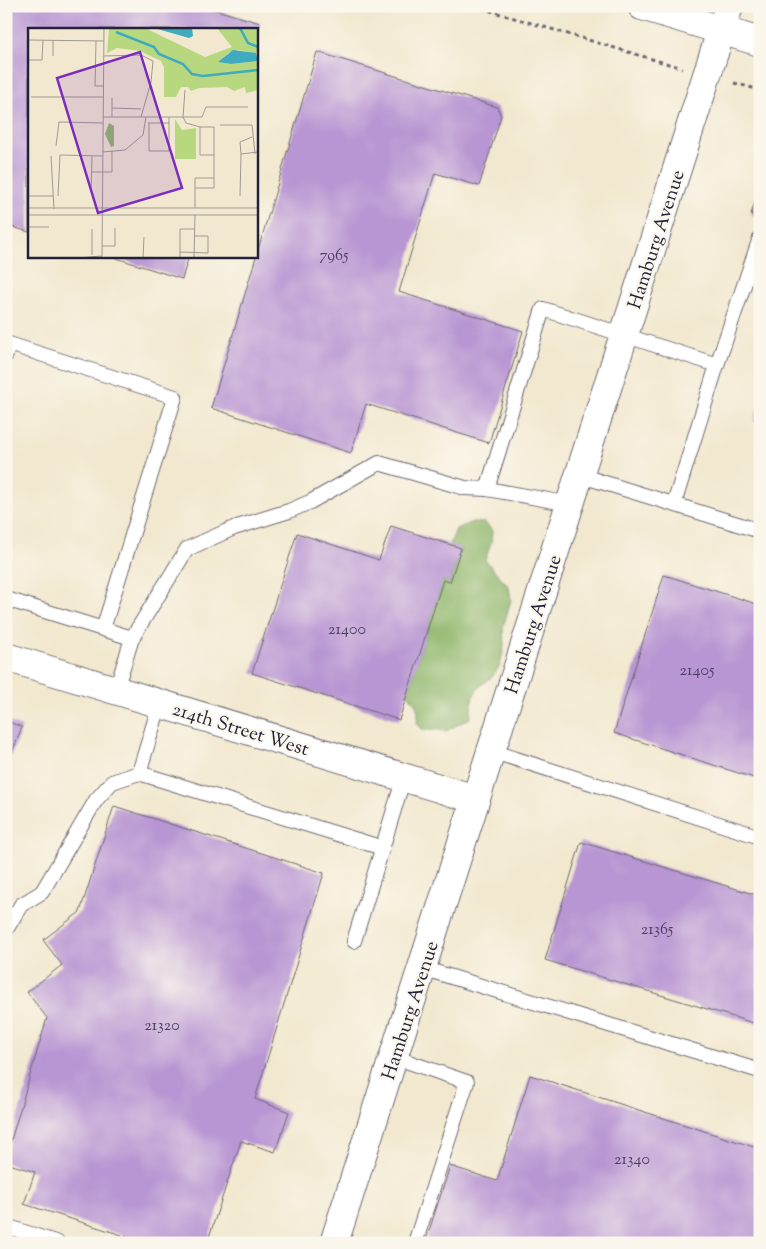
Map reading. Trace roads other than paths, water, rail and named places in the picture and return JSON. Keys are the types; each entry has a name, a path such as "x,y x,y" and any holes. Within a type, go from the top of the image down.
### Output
{"street":[{"path":"642,6 725,18 760,42"},
{"name":"Hamburg Avenue","path":"334,1243 725,18"},
{"name":"214th Street West","path":"6,656 475,799"}],"lane":[{"path":"674,504 717,365 760,238"},
{"path":"487,489 543,309 717,365"},
{"path":"6,355 9,344 175,397 103,629"},
{"path":"116,690 132,638 187,549 234,528 310,502 379,462 465,488 487,489 570,504"},
{"path":"579,475 760,531"},
{"path":"6,599 132,638"},
{"path":"139,773 160,703"},
{"path":"491,751 760,837"},
{"path":"6,930 21,904 42,892 96,800 112,782 139,773 383,848"},
{"path":"354,941 404,777"},
{"path":"422,968 760,1071"},
{"path":"394,1057 467,1082 415,1243"},
{"path":"6,1226 58,1243"}]}
